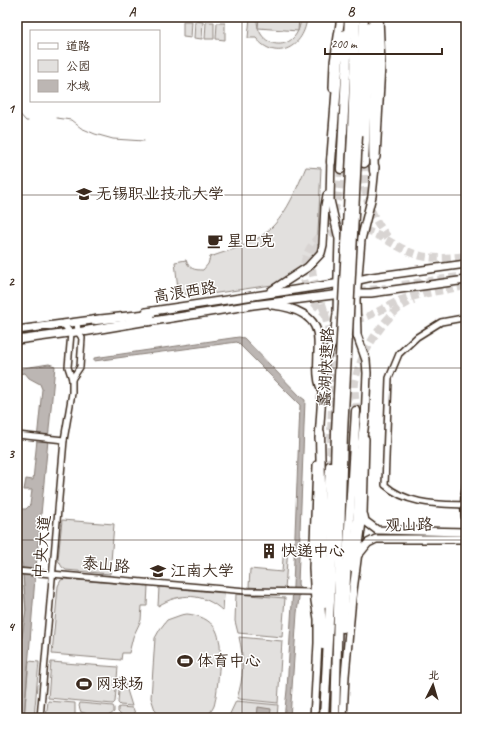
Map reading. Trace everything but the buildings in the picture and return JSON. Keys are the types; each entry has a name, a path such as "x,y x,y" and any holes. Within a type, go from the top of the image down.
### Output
{"highway":[{"path":"331,162 339,58 348,17"},
{"path":"341,169 348,17"},
{"name":"蠡湖快速路","path":"355,135 356,17"},
{"name":"蠡湖快速路","path":"324,718 355,135 364,17"},
{"path":"364,163 370,17"},
{"path":"373,17 376,41 373,151 374,171"},
{"path":"78,332 151,317 96,320"},
{"path":"346,602 347,554 356,410"},
{"path":"337,687 346,602 356,534 359,467 365,416"},
{"name":"蠡湖快速路","path":"335,718 337,687 340,432"},
{"path":"320,434 321,486 318,570 324,638"},
{"path":"321,718 324,638 324,569 330,466"}],"main road":[{"path":"314,718 318,619 314,592 313,559 322,374 335,330 338,283 338,239 330,200 334,62 341,17"},
{"path":"343,718 352,598 363,514 367,373 366,360 357,335 356,293 361,240 372,196 378,146 381,65 379,17"},
{"path":"270,293 308,267 321,253 323,244 325,206 331,171"},
{"name":"高浪西路","path":"17,330 96,320 372,277 466,264"},
{"name":"高浪西路","path":"17,340 253,305 337,294 371,293 466,280"},
{"path":"253,305 273,305 295,309 305,314 311,320 317,331 316,377 322,394"},
{"name":"观山路","path":"363,514 365,521 377,530 466,532"},
{"name":"观山路","path":"358,554 368,543 376,540 466,539"}],"street":[{"path":"463,505 426,504 394,493 385,485 388,378 399,354 417,337 441,322 462,318 466,319"},
{"path":"72,379 68,367 78,332 77,322"},
{"path":"63,324 78,332 82,338 80,367 72,379"},
{"name":"中央大道","path":"40,718 64,440 72,393 72,379"},
{"path":"17,435 64,440"},
{"path":"466,485 463,505 466,525"},
{"name":"泰山路","path":"18,571 246,591 314,592"}],"green space":[{"path":"250,17 257,17 258,28 263,36 270,42 278,44 286,43 293,38 298,30 301,17 307,17 305,28 301,36 288,48 280,50 264,46 256,38 248,38"},
{"path":"259,17 299,17 298,31 258,28"},
{"path":"183,21 192,21 191,38 183,37"},
{"path":"195,21 203,22 202,39 194,38"},
{"path":"206,22 214,22 214,39 205,39"},
{"path":"217,23 225,23 225,40 216,39"},
{"path":"306,167 321,168 317,254 309,263 288,278 272,285 190,297 178,289 175,262 186,260 192,268 203,270 208,264 210,257 241,247 262,236 279,220 291,200"},
{"path":"62,520 114,524 110,574 66,570 62,567 58,560"},
{"path":"284,545 288,546 285,590 249,587 250,569 282,572"},
{"path":"17,571 23,571 26,610 20,651 17,651"},
{"path":"65,579 148,586 147,606 142,606 141,620 133,637 129,653 122,653 121,660 52,654 58,586 61,580"},
{"path":"159,587 224,593 223,611 208,601 192,596 175,598 158,606"},
{"path":"236,594 285,598 282,637 238,633 235,621"},
{"name":"体育中心","path":"187,614 195,615 207,620 216,630 218,635 220,657 214,706 210,713 204,718 161,718 155,710 151,698 155,638 167,620"},
{"path":"239,637 282,641 278,703 237,698 241,683 242,668 242,653"},
{"path":"29,661 39,662 34,718 24,718"},
{"name":"网球场","path":"51,662 118,667 115,702 113,704 48,698"},
{"path":"120,677 123,677 132,706 120,705 118,703"},
{"name":"网球场","path":"48,701 75,703 75,718 46,718"},
{"path":"236,701 278,705 277,718 228,718"},
{"path":"80,703 113,706 114,712 110,715 93,718 91,715 81,712 79,706"},
{"path":"118,708 133,708 137,718 124,718 118,712"}],"water":[{"path":"239,337 244,338 305,400 298,584 300,590 290,718 284,718 293,586 300,405 237,342 94,361 94,358"},
{"path":"49,364 55,366 35,578 24,718 17,718 18,663 26,610 22,564 17,552 19,509 26,509 30,505 32,490 24,490 26,479 33,480 42,389 40,384 29,378 25,373 17,374 17,369"},
{"path":"258,707 271,709 270,718 257,718"}],"waterway":[{"path":"17,111 26,121 28,121"},
{"path":"57,118 71,120 81,128 113,139 144,141"}],"tunnel":[{"path":"364,163 366,195 372,212 389,239"},
{"path":"341,169 339,190 334,211 328,224 310,248 304,267 306,289 308,294 321,310 339,319 354,320 377,312 401,300 466,286"},
{"path":"330,466 332,404 331,357 326,320 315,283 312,262 315,251 321,241 331,234 342,230 358,229 376,234 406,251 421,256 440,258 466,256"},
{"path":"402,285 466,276"},
{"path":"358,291 386,288"},
{"path":"356,411 355,383 357,372 368,347 376,334 394,313 404,305 414,300"}],"place":[{"name":"无锡职业技术大学","path":"84,194"},
{"name":"星巴克","path":"215,241"},
{"name":"快递中心","path":"269,551"},
{"name":"江南大学","path":"158,571"},
{"name":"体育中心","path":"185,661"},
{"name":"网球场","path":"84,684"}]}
